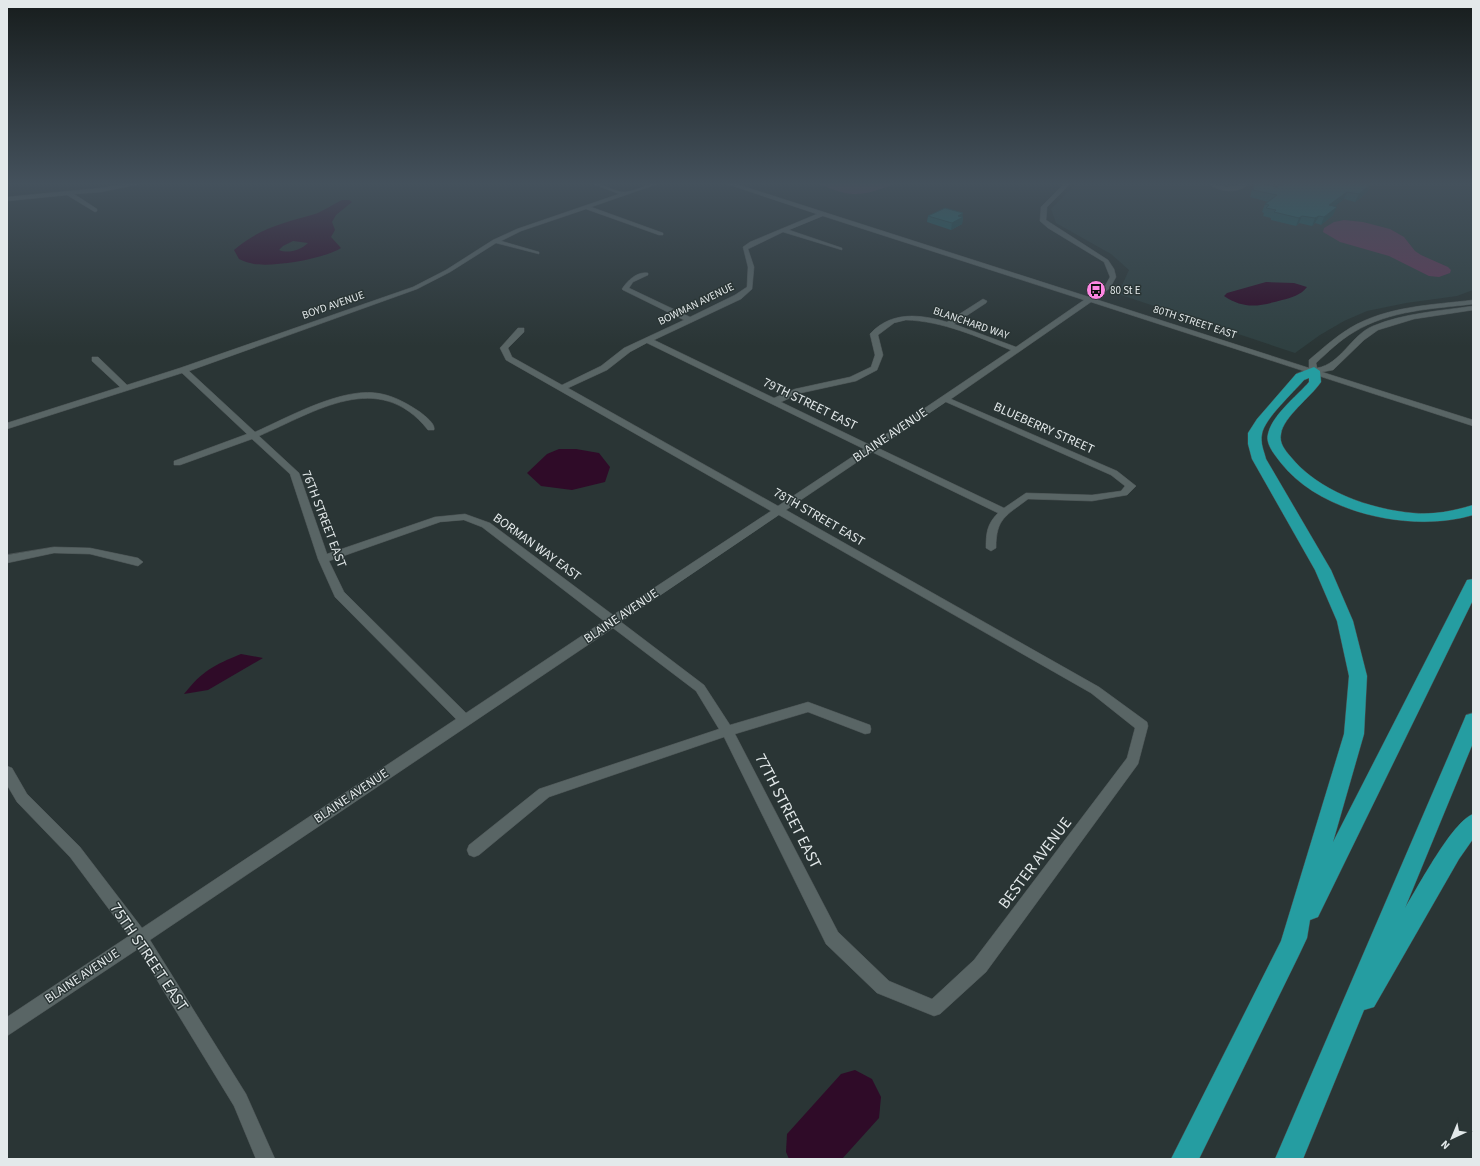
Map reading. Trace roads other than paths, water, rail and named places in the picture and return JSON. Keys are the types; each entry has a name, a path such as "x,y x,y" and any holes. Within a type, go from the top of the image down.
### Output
{"highway":[{"path":"1291,947 1354,734 1358,676 1345,621 1323,570 1259,459 1255,444 1255,433 1263,419 1300,377 1314,371 1315,382 1280,424 1274,434 1275,444 1285,461 1303,478 1335,496 1372,510 1413,518 1452,518 1473,510"},
{"path":"1185,1159 1473,584"},
{"path":"1289,1159 1473,720"},
{"path":"1335,1050 1451,852 1473,823"}],"street":[{"name":"BOYD AVENUE","path":"7,426 183,370 414,288 448,271 503,237"},
{"name":"BOWMAN AVENUE","path":"562,388 604,368 627,350 738,298 750,288 751,267 745,248 752,243 765,237"},
{"path":"805,237 840,249"},
{"name":"80TH STREET EAST","path":"895,237 1473,423"},
{"name":"BLAINE AVENUE","path":"7,1027 945,399 1108,287 1113,277 1111,269 1106,261 1067,237"},
{"path":"495,241 537,253"},
{"path":"646,274 631,281 625,289 691,320"},
{"path":"948,324 983,301"},
{"path":"1473,302 1417,309 1366,323 1339,339 1312,362 1314,371 1330,368 1361,338 1375,328 1413,317 1473,308"},
{"name":"BLANCHARD WAY","path":"775,401 798,391 854,379 874,368 879,355 874,334 894,320 917,317 948,324 1015,350"},
{"name":"78TH STREET EAST","path":"522,330 504,348 509,358 1095,690 1142,726"},
{"name":"79TH STREET EAST","path":"647,340 1005,512"},
{"path":"95,359 126,389"},
{"name":"76TH STREET EAST","path":"183,370 294,473 314,528 323,559 339,594 465,720"},
{"path":"177,463 254,435 339,399 360,395 380,396 398,402 423,418 431,428"},
{"name":"BLUEBERRY STREET","path":"945,399 1114,473 1131,486 1124,493 1092,498 1026,496 1005,512"},
{"path":"991,548 992,528 1005,512"},
{"name":"BORMAN WAY EAST","path":"323,559 437,520 465,517 486,525 614,621"},
{"path":"7,559 54,550 83,551 138,562"},
{"name":"77TH STREET EAST","path":"614,621 700,688 727,731 832,938 883,987 934,1008"},
{"path":"474,850 544,794 727,731 808,707 865,729"},
{"name":"BESTER AVENUE","path":"934,1008 980,966 1134,760 1142,726"},
{"name":"75TH STREET EAST","path":"7,772 22,798 75,852 140,938 240,1100 266,1159"}],"place":[{"name":"80 St E","path":"1096,290"}]}
